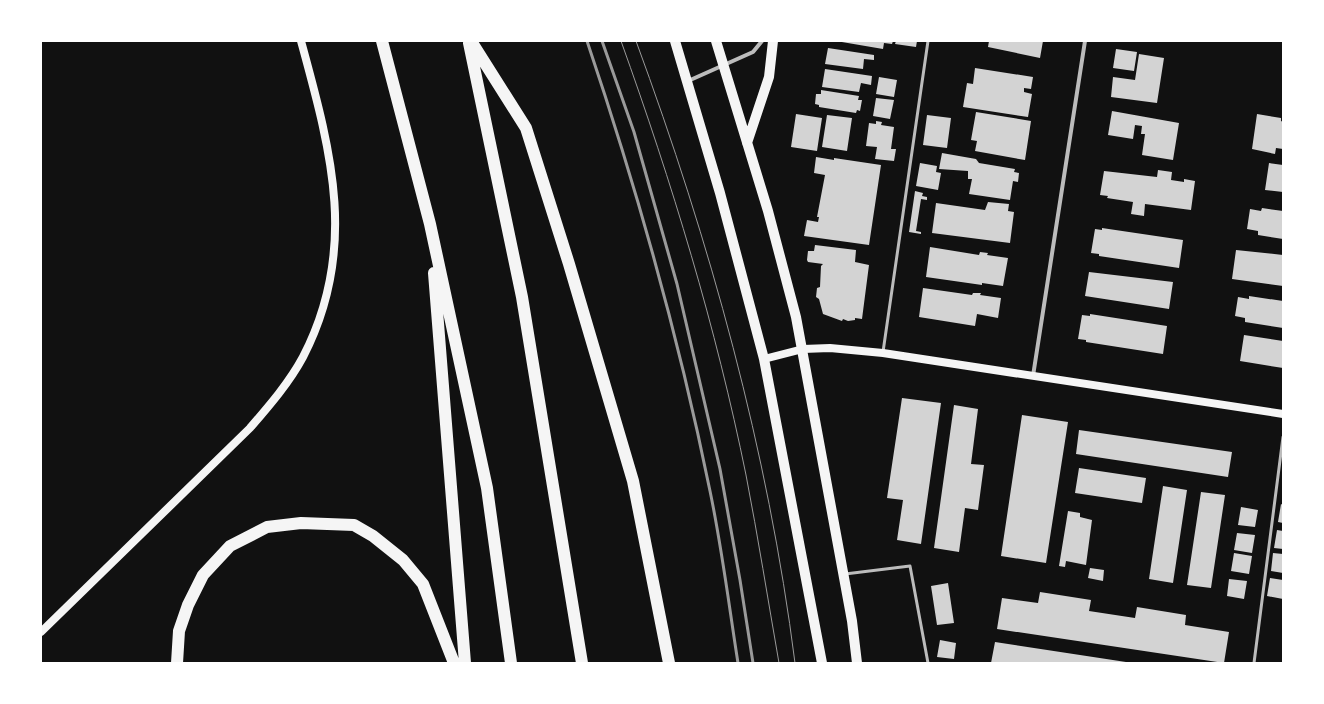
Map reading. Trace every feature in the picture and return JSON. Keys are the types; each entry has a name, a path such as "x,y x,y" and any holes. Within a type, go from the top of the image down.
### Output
{"highway":[{"path":"382,41 430,224 487,488 511,663"},
{"path":"470,41 526,128 569,264 633,481 668,663"},
{"path":"470,41 522,297 582,663"},
{"path":"430,224 465,663"},
{"path":"177,663 179,631 188,605 203,575 230,546 267,527 301,523 354,525 373,536 403,560 423,584 454,663"}],"main road":[{"path":"41,632 250,428 279,393 302,358 318,322 334,263 336,226 332,169 313,85 301,41"},
{"path":"675,41 720,193 764,359 822,663"},
{"path":"716,41 769,215 803,349 843,574 857,663"},
{"path":"748,143 769,77 773,41"},
{"path":"764,359 803,349 830,348 883,353 1283,414"}],"street":[{"path":"687,81 723,67 753,52 762,41"},
{"path":"1033,376 1085,41"}],"lane":[{"path":"883,353 928,41"},
{"path":"1254,663 1283,437"},
{"path":"843,574 910,566 928,663"}],"building":[{"path":"836,41 893,41 892,44 884,43 883,49"},
{"path":"896,41 917,41 916,47 895,44"},
{"path":"989,41 1043,41 1040,58 988,47"},
{"path":"828,48 874,55 874,60 864,59 863,69 825,64"},
{"path":"1116,49 1137,52 1134,71 1113,68"},
{"path":"1139,54 1164,58 1157,103 1111,97 1113,77 1135,80"},
{"path":"975,68 1033,77 1031,89 1024,88 1024,92 1032,94 1028,117 963,107 967,83 973,84"},
{"path":"825,69 872,76 871,85 861,83 859,92 822,87"},
{"path":"879,77 897,80 894,97 876,94"},
{"path":"821,90 859,96 858,100 862,100 860,111 857,110 856,113 819,107 819,105 815,104 816,94 821,94"},
{"path":"876,98 894,100 890,119 873,116"},
{"path":"1112,111 1179,123 1173,160 1142,155 1145,134 1141,134 1142,126 1135,125 1133,139 1108,135"},
{"path":"976,112 1031,121 1025,160 975,151 977,141 971,140"},
{"path":"796,114 822,118 817,151 791,147"},
{"path":"1257,114 1281,118 1281,121 1283,122 1283,149 1276,148 1275,154 1252,149"},
{"path":"827,115 852,118 847,151 822,147"},
{"path":"927,115 951,118 947,148 923,145"},
{"path":"876,121 882,122 881,125 894,127 891,149 896,149 894,161 875,159 877,147 866,146 869,123 876,124"},
{"path":"942,153 976,159 979,163 1015,169 1014,172 1019,173 1018,182 1013,181 1010,200 969,194 972,179 968,179 968,171 939,169"},
{"path":"816,157 834,160 834,158 881,165 869,245 804,236 807,220 818,222 819,217 817,217 825,175 814,173"},
{"path":"920,163 937,166 936,172 941,173 938,190 916,186"},
{"path":"1269,163 1283,165 1283,192 1265,190"},
{"path":"1158,170 1172,172 1171,180 1184,182 1184,179 1195,181 1191,210 1145,204 1144,216 1131,214 1133,202 1107,198 1108,196 1100,195 1104,171 1157,177"},
{"path":"915,191 923,193 922,196 927,197 927,200 921,199 916,231 921,232 921,234 909,232"},
{"path":"988,202 1009,204 1008,211 1014,212 1010,243 932,233 936,203 985,210"},
{"path":"1262,208 1283,211 1283,239 1258,235 1258,231 1247,229 1250,209 1261,211"},
{"path":"1102,228 1183,240 1179,268 1099,256 1099,254 1091,253 1095,229 1102,230"},
{"path":"815,245 856,250 855,262 869,265 862,319 855,318 855,320 848,321 843,319 842,321 823,314 819,299 816,297 817,288 820,287 821,266 823,264 808,262 807,260 808,251 814,251"},
{"path":"930,247 979,255 980,252 988,253 987,255 1008,258 1003,286 982,283 982,285 926,277"},
{"path":"1236,250 1283,255 1283,286 1232,279"},
{"path":"1089,272 1173,282 1169,309 1085,296"},
{"path":"923,288 972,295 973,293 981,293 980,295 1001,298 998,318 977,314 975,326 919,317"},
{"path":"1249,296 1283,301 1283,328 1245,322 1245,318 1235,316 1238,297 1249,299"},
{"path":"1090,314 1167,326 1163,354 1086,342 1086,340 1078,339 1082,315 1090,316"},
{"path":"1244,335 1283,341 1283,368 1240,361"},
{"path":"902,398 941,403 921,544 897,540 903,500 887,498"},
{"path":"954,405 978,409 971,464 984,465 978,510 965,508 959,552 934,548"},
{"path":"1022,415 1068,422 1046,563 1001,556"},
{"path":"1079,430 1232,452 1228,477 1076,454"},
{"path":"1079,468 1146,478 1142,503 1075,493"},
{"path":"1163,486 1187,490 1173,583 1149,579"},
{"path":"1201,492 1225,495 1211,588 1187,585"},
{"path":"1281,504 1283,505 1283,523 1278,522"},
{"path":"1241,507 1258,510 1255,527 1238,525"},
{"path":"1068,511 1080,513 1080,517 1092,520 1086,565 1066,561 1065,567 1059,566"},
{"path":"1277,530 1283,531 1283,549 1274,548"},
{"path":"1237,533 1255,535 1252,553 1234,550"},
{"path":"1234,553 1252,556 1249,574 1231,571"},
{"path":"1273,553 1283,554 1283,573 1271,571"},
{"path":"1090,568 1104,570 1103,581 1088,578"},
{"path":"1270,578 1283,580 1283,599 1267,596"},
{"path":"1229,579 1247,581 1244,599 1227,596"},
{"path":"948,583 954,623 937,625 931,586"},
{"path":"1040,592 1091,600 1089,611 1135,618 1137,607 1186,615 1185,625 1229,632 1224,663 997,629 1002,598 1038,603"},
{"path":"940,640 956,643 954,659 937,657"},
{"path":"995,642 1126,662 1126,663 991,663"}],"tram line":[{"path":"621,41 675,202 707,310 721,365 746,475 779,663"},
{"path":"636,41 688,193 712,270 733,348 769,504 795,663"}],"railway":[{"path":"587,41 640,208 685,377 722,555 738,663"},
{"path":"602,41 634,132 677,284 720,469 753,663"}]}
